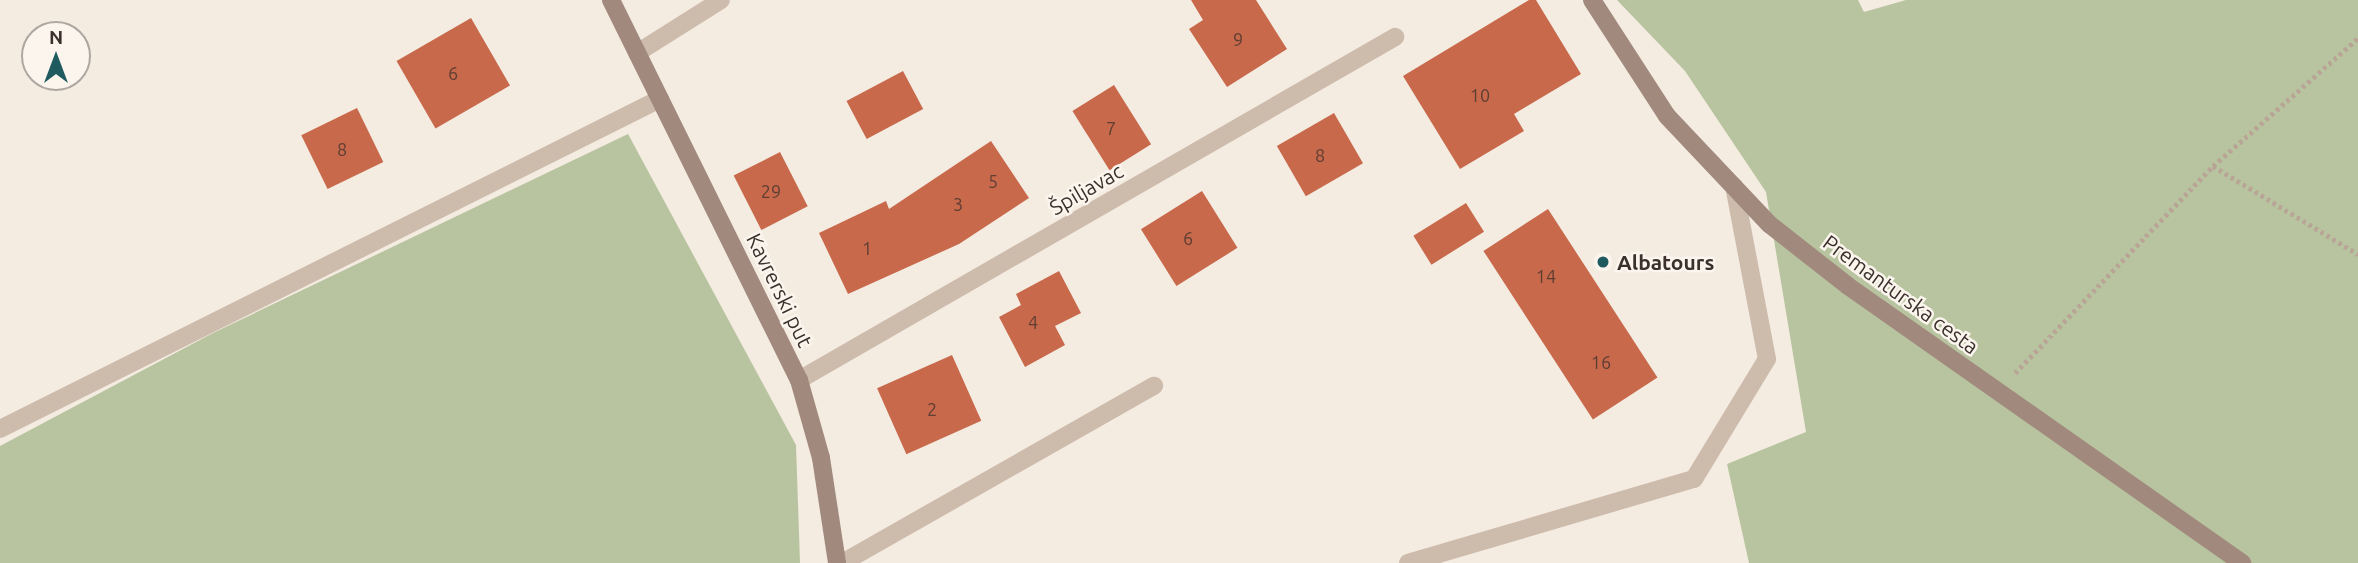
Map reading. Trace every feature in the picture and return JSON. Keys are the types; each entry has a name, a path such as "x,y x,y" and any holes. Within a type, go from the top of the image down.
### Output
{"main road":[{"name":"Kavrerski put","path":"611,0 799,380 821,458 840,563"},
{"name":"Premanturska cesta","path":"1592,0 1667,116 1769,224 1848,286 2242,563"}],"street":[{"path":"637,53 721,0"},
{"name":"Špiljavac","path":"799,380 1395,37"},
{"path":"0,429 660,99"},
{"path":"1408,563 1694,480 1767,359 1734,186"},
{"path":"840,563 1154,386"}],"path":[{"path":"1997,391 2213,166 2358,38"},
{"path":"2213,166 2358,254"}],"green space":[{"path":"1617,0 1858,0 1864,12 1906,0 2358,0 2358,563 1749,563 1727,464 1806,432 1766,192 1685,71"},
{"path":"628,134 796,445 800,563 0,563 0,446 213,333"}],"building":[{"path":"1191,0 1256,0 1287,49 1227,87 1189,29 1203,20"},
{"path":"1529,0 1536,0 1581,74 1514,114 1524,131 1460,169 1403,76"},
{"path":"471,18 510,86 436,129 397,61"},
{"path":"903,71 923,109 867,139 846,101"},
{"path":"1114,85 1151,144 1110,170 1072,111"},
{"path":"357,108 383,162 328,189 301,135"},
{"path":"1334,113 1363,163 1306,196 1277,146"},
{"path":"991,141 1029,198 959,244 848,294 819,233 886,201 889,209"},
{"path":"780,152 808,206 761,230 734,176"},
{"path":"1202,191 1238,248 1176,286 1141,229"},
{"path":"1466,203 1484,232 1431,265 1413,236"},
{"path":"1548,209 1657,378 1593,420 1483,251"},
{"path":"1059,271 1081,313 1055,326 1065,345 1025,367 999,317 1021,305 1016,294"},
{"path":"952,355 981,421 906,454 877,388"}],"place":[{"name":"Albatours","path":"1603,262"}]}
